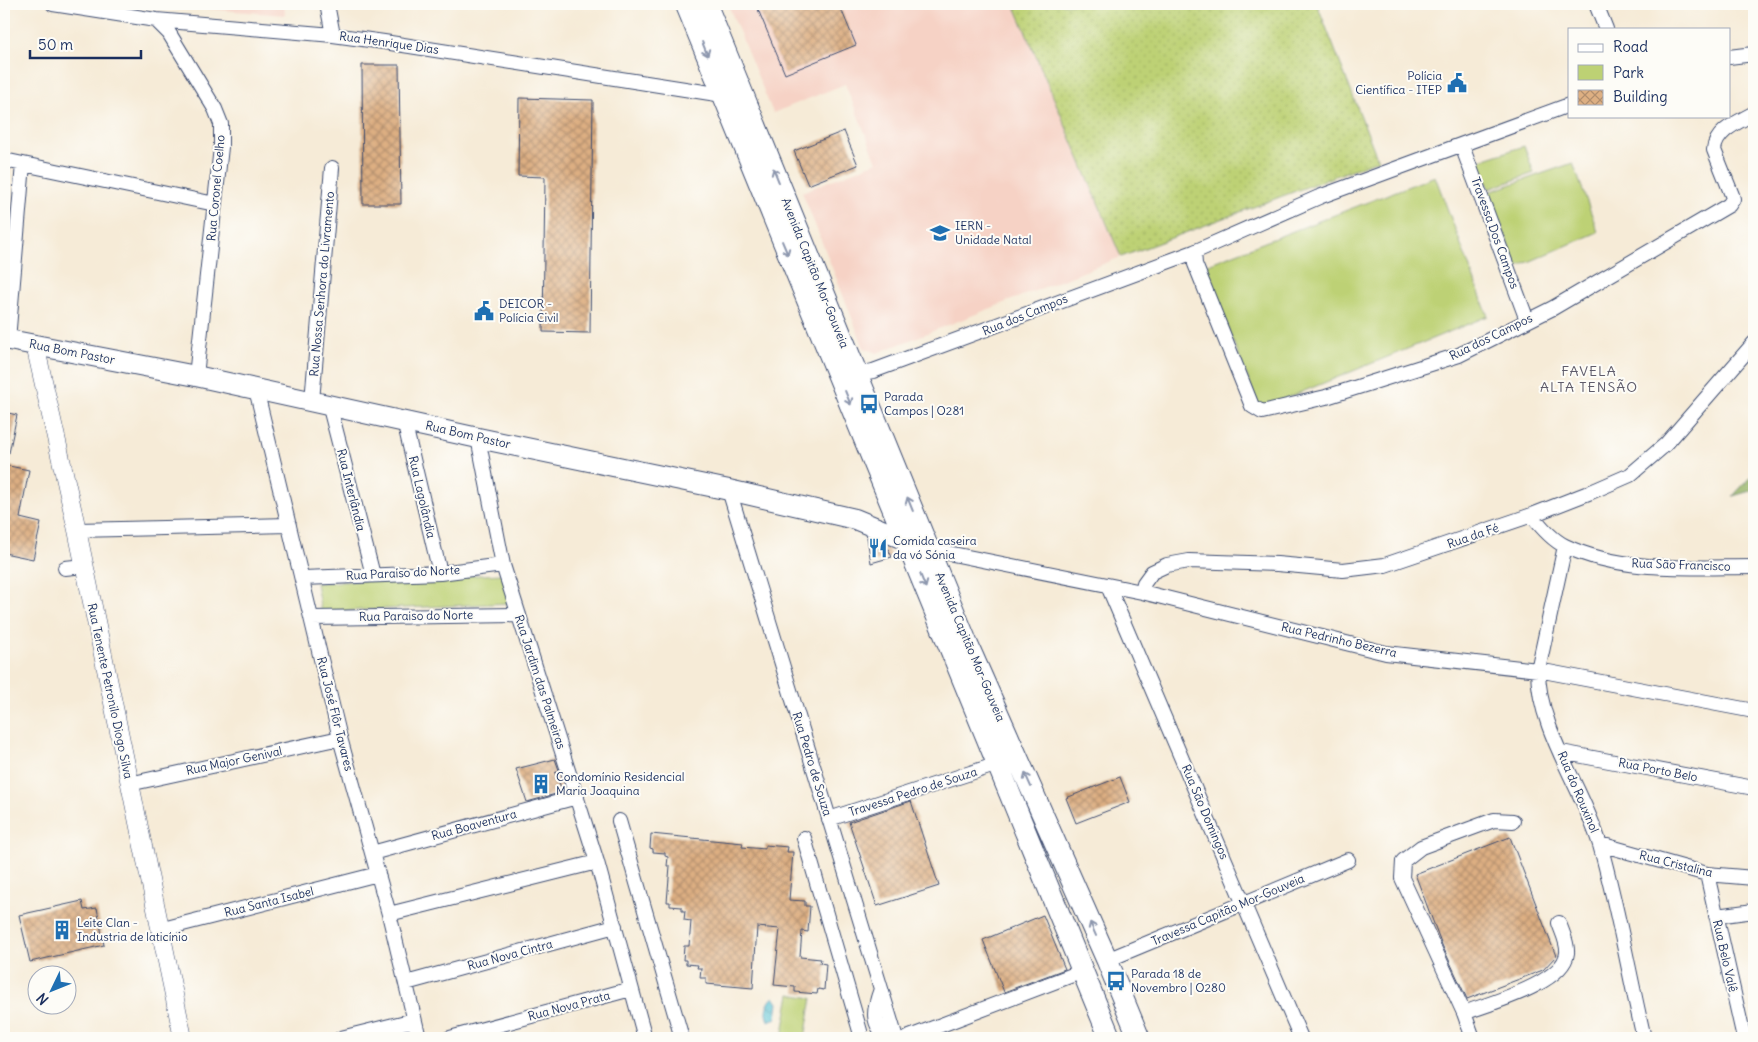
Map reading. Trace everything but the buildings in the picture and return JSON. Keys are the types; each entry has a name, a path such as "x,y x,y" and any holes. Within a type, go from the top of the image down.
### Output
{"main road":[{"name":"Avenida Capitão Mor-Gouveia","path":"686,4 723,95 780,211 854,372 968,646 1107,960 1139,1038"},
{"name":"Avenida Capitão Mor-Gouveia","path":"706,4 780,211 906,540 1110,1038"},
{"name":"Rua Bom Pastor","path":"6,340 256,388 478,438 729,490 848,517 928,549"}],"street":[{"name":"Rua Henrique Dias","path":"54,4 156,20 333,35 517,61 723,95"},
{"path":"327,4 333,35"},
{"path":"1596,4 1606,28"},
{"name":"Rua Coronel Coelho","path":"156,20 169,33 216,109 221,124 222,147 196,376"},
{"path":"1730,58 1754,54"},
{"name":"Rua dos Campos","path":"854,372 867,373 882,368 1194,252 1319,197 1462,146 1568,104"},
{"name":"Rua dos Campos","path":"1194,252 1195,264 1250,404 1258,412 1326,397 1459,355 1553,308 1729,205 1733,199 1714,150 1715,143 1724,131 1754,113"},
{"name":"Travessa Dos Campos","path":"1462,146 1527,320"},
{"path":"4,160 215,204"},
{"path":"6,340 23,164"},
{"name":"Rua Nossa Senhora do Livramento","path":"320,402 332,168"},
{"name":"Rua da Fé","path":"1142,592 1144,583 1152,572 1167,565 1189,562 1277,564 1343,570 1375,566 1404,560 1532,515 1630,475 1666,444 1754,343"},
{"name":"Rua Tenente Petronilo Diogo Silva","path":"35,345 77,530 183,1038"},
{"name":"Rua José Flôr Tavares","path":"256,388 340,738 389,914 419,1038"},
{"name":"Rua Interlândia","path":"320,402 373,576"},
{"name":"Rua Lagolândia","path":"404,421 440,573"},
{"name":"Rua Jardim das Palmeiras","path":"478,438 503,565 597,862 645,1038"},
{"name":"Rua Pedro de Souza","path":"729,490 896,1038"},
{"name":"Rua São Francisco","path":"1532,515 1550,535 1565,546 1633,564 1754,567"},
{"path":"77,530 289,525"},
{"name":"Rua do Rouxinol","path":"1565,546 1538,670 1542,702 1600,844 1644,1038"},
{"name":"Rua Pedrinho Bezerra","path":"928,549 1142,592 1386,653 1538,670 1754,711"},
{"name":"Rua Paraíso do Norte","path":"302,578 440,573 503,565"},
{"path":"65,568 84,566"},
{"name":"Rua São Domingos","path":"1108,586 1301,1038"},
{"name":"Rua Paraiso do Norte","path":"312,618 519,615"},
{"name":"Rua Major Genival","path":"129,784 340,738"},
{"name":"Rua Porto Belo","path":"1561,752 1754,788"},
{"name":"Travessa Pedro de Souza","path":"829,819 998,764"},
{"name":"Rua Boaventura","path":"372,853 577,796"},
{"path":"1473,1038 1464,1013 1402,878 1402,866 1405,858 1421,847 1494,820 1513,821"},
{"path":"619,821 682,1038"},
{"path":"804,838 862,1034 876,1025"},
{"name":"Rua Cristalina","path":"1600,844 1707,874 1754,878"},
{"name":"Travessa Capitão Mor-Gouveia","path":"1107,960 1348,860"},
{"path":"389,914 597,862"},
{"name":"Rua Santa Isabel","path":"159,930 378,874"},
{"name":"Rua Belo Valê","path":"1707,874 1744,1038"},
{"path":"1716,916 1754,911"},
{"path":"1464,1013 1542,982 1562,967 1566,959 1567,945 1559,923"},
{"name":"Rua Nova Cintra","path":"406,984 615,926"},
{"path":"906,1038 1082,970"},
{"name":"Rua Nova Prata","path":"450,1038 632,989"},
{"path":"881,989 874,1013 876,1025 891,1038"},
{"path":"341,1038 414,1020"}],"shaded area":[{"path":"167,4 284,4 285,15 168,6"},
{"path":"735,4 1014,4 1121,257 877,353 864,348 802,192 877,162 845,84 773,113 729,7"}],"green space":[{"path":"1014,4 1317,4 1378,160 1121,257"},
{"path":"1524,146 1534,173 1489,189 1479,161"},
{"path":"1573,163 1598,232 1517,267 1489,192"},
{"path":"1435,176 1488,316 1260,409 1203,266"},
{"path":"1754,473 1754,490 1733,496"},
{"path":"502,574 510,603 321,612 316,583"},
{"path":"790,994 812,998 805,1038 782,1038"}],"water":[{"path":"774,997 778,1003 776,1018 769,1021 767,1008"}],"place":[{"name":"Polícia Científica - ITEP","path":"1457,83"},
{"name":"IERN - Unidade Natal","path":"940,233"},
{"name":"DEICOR - Polícia Civil","path":"484,311"},
{"name":"Parada Campos | O281","path":"869,404"},
{"name":"Comida caseira da vó Sónia","path":"878,548"},
{"name":"Condomínio Residencial Maria Joaquina","path":"541,784"},
{"name":"Leite Clan - Industria de laticínio","path":"62,930"},
{"name":"Parada 18 de Novembro | O280","path":"1116,981"}],"district":[{"name":"FAVELA ALTA TENSÃO","path":"1589,380"}]}
